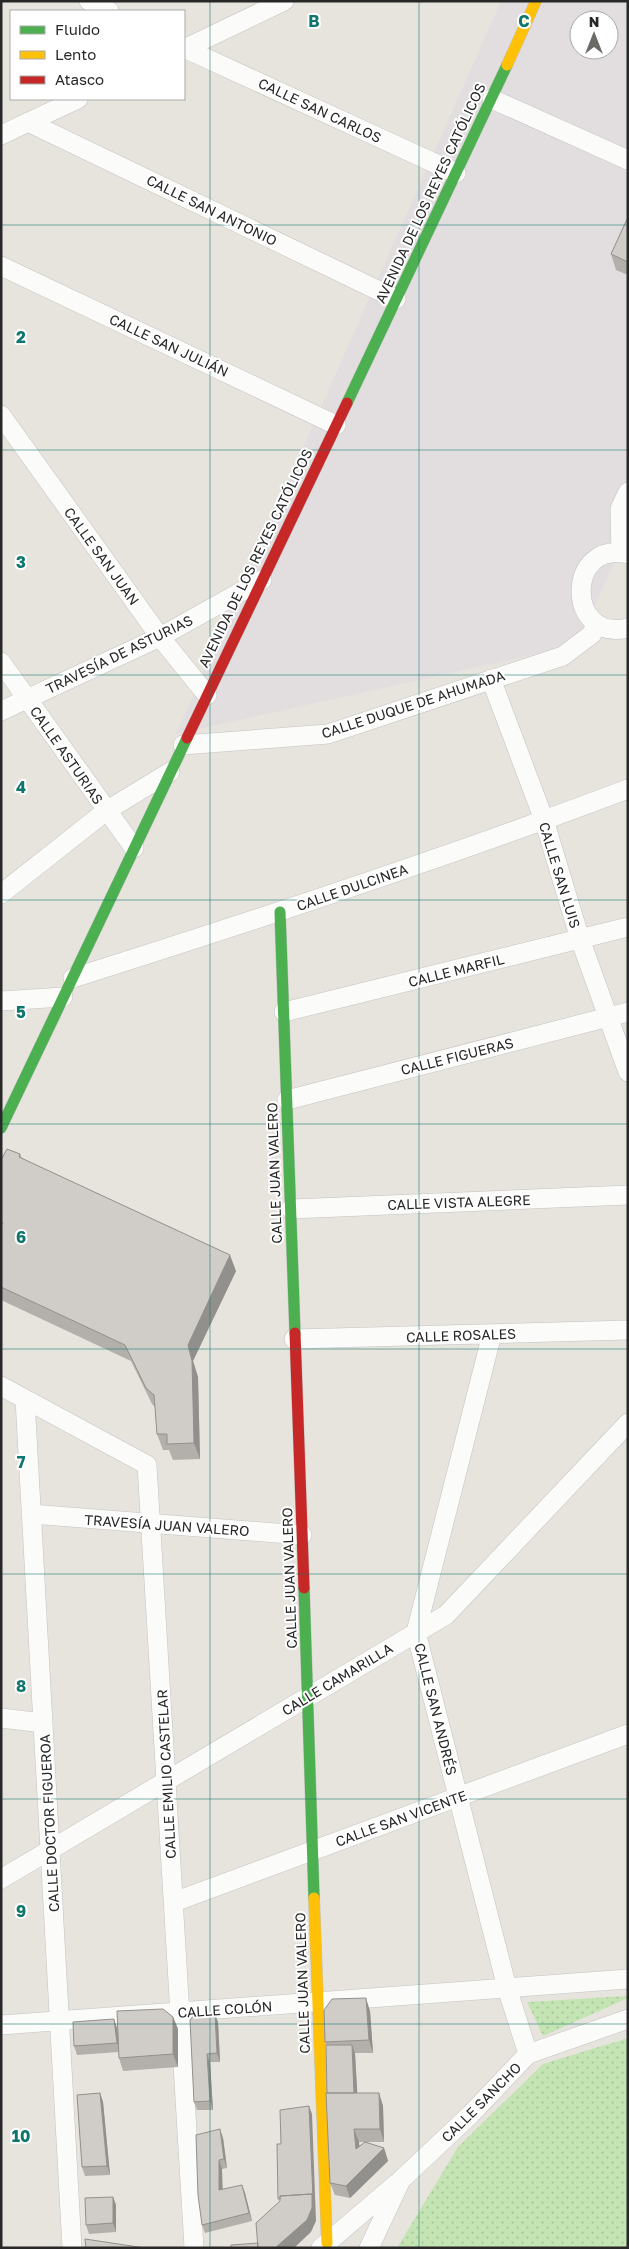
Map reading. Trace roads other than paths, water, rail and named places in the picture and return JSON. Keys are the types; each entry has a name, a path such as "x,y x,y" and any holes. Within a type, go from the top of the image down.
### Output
{"street":[{"path":"89,1 107,10"},
{"path":"185,48 284,1"},
{"name":"AVENIDA DE LOS REYES CATÓLICOS","path":"1,1128 492,99 536,1"},
{"name":"CALLE SAN CARLOS","path":"185,48 456,173"},
{"path":"492,99 628,160"},
{"path":"1,135 76,100"},
{"name":"CALLE SAN ANTONIO","path":"28,122 396,299"},
{"name":"CALLE SAN JULIÁN","path":"1,266 336,425"},
{"name":"CALLE SAN JUAN","path":"1,415 160,637 207,695"},
{"path":"628,492 620,509 624,554 608,554 596,560 587,568 582,579 580,591 582,604 587,614 596,623 620,630 628,628"},
{"name":"TRAVESÍA DE ASTURIAS","path":"1,711 160,637 262,580"},
{"name":"CALLE DUQUE DE AHUMADA","path":"183,745 328,734 563,656 592,634 596,623"},
{"name":"CALLE ASTURIAS","path":"1,662 134,848"},
{"name":"CALLE SAN LUIS","path":"491,679 544,820 580,939 628,1072"},
{"path":"1,894 106,810 170,772"},
{"name":"CALLE DULCINEA","path":"74,978 280,912 628,789"},
{"name":"CALLE JUAN VALERO","path":"280,912 308,1697 311,1852 318,2002 324,2245"},
{"name":"CALLE MARFIL","path":"284,1012 628,927"},
{"path":"1,1000 63,997"},
{"name":"CALLE FIGUERAS","path":"287,1100 628,1012"},
{"name":"CALLE VISTA ALEGRE","path":"291,1209 628,1195"},
{"name":"CALLE ROSALES","path":"294,1339 628,1330"},
{"name":"CALLE SAN ANDRÉS","path":"492,1334 416,1632 507,1988 528,2054"},
{"name":"CALLE EMILIO CASTELAR","path":"1,1386 147,1465 194,2248"},
{"name":"CALLE DOCTOR FIGUEROA","path":"25,1399 72,2248"},
{"name":"CALLE CAMARILLA","path":"1,1879 166,1779 446,1615 628,1423"},
{"name":"TRAVESÍA JUAN VALERO","path":"31,1514 302,1535"},
{"path":"1,1718 44,1722"},
{"name":"CALLE SAN VICENTE","path":"174,1902 628,1734"},
{"name":"CALLE COLÓN","path":"1,2025 628,1979"},
{"name":"CALLE SANCHO","path":"324,2245 401,2180 471,2114 528,2054 628,2019"},
{"name":"CALLE SANCHO","path":"369,2248 401,2180"}]}
